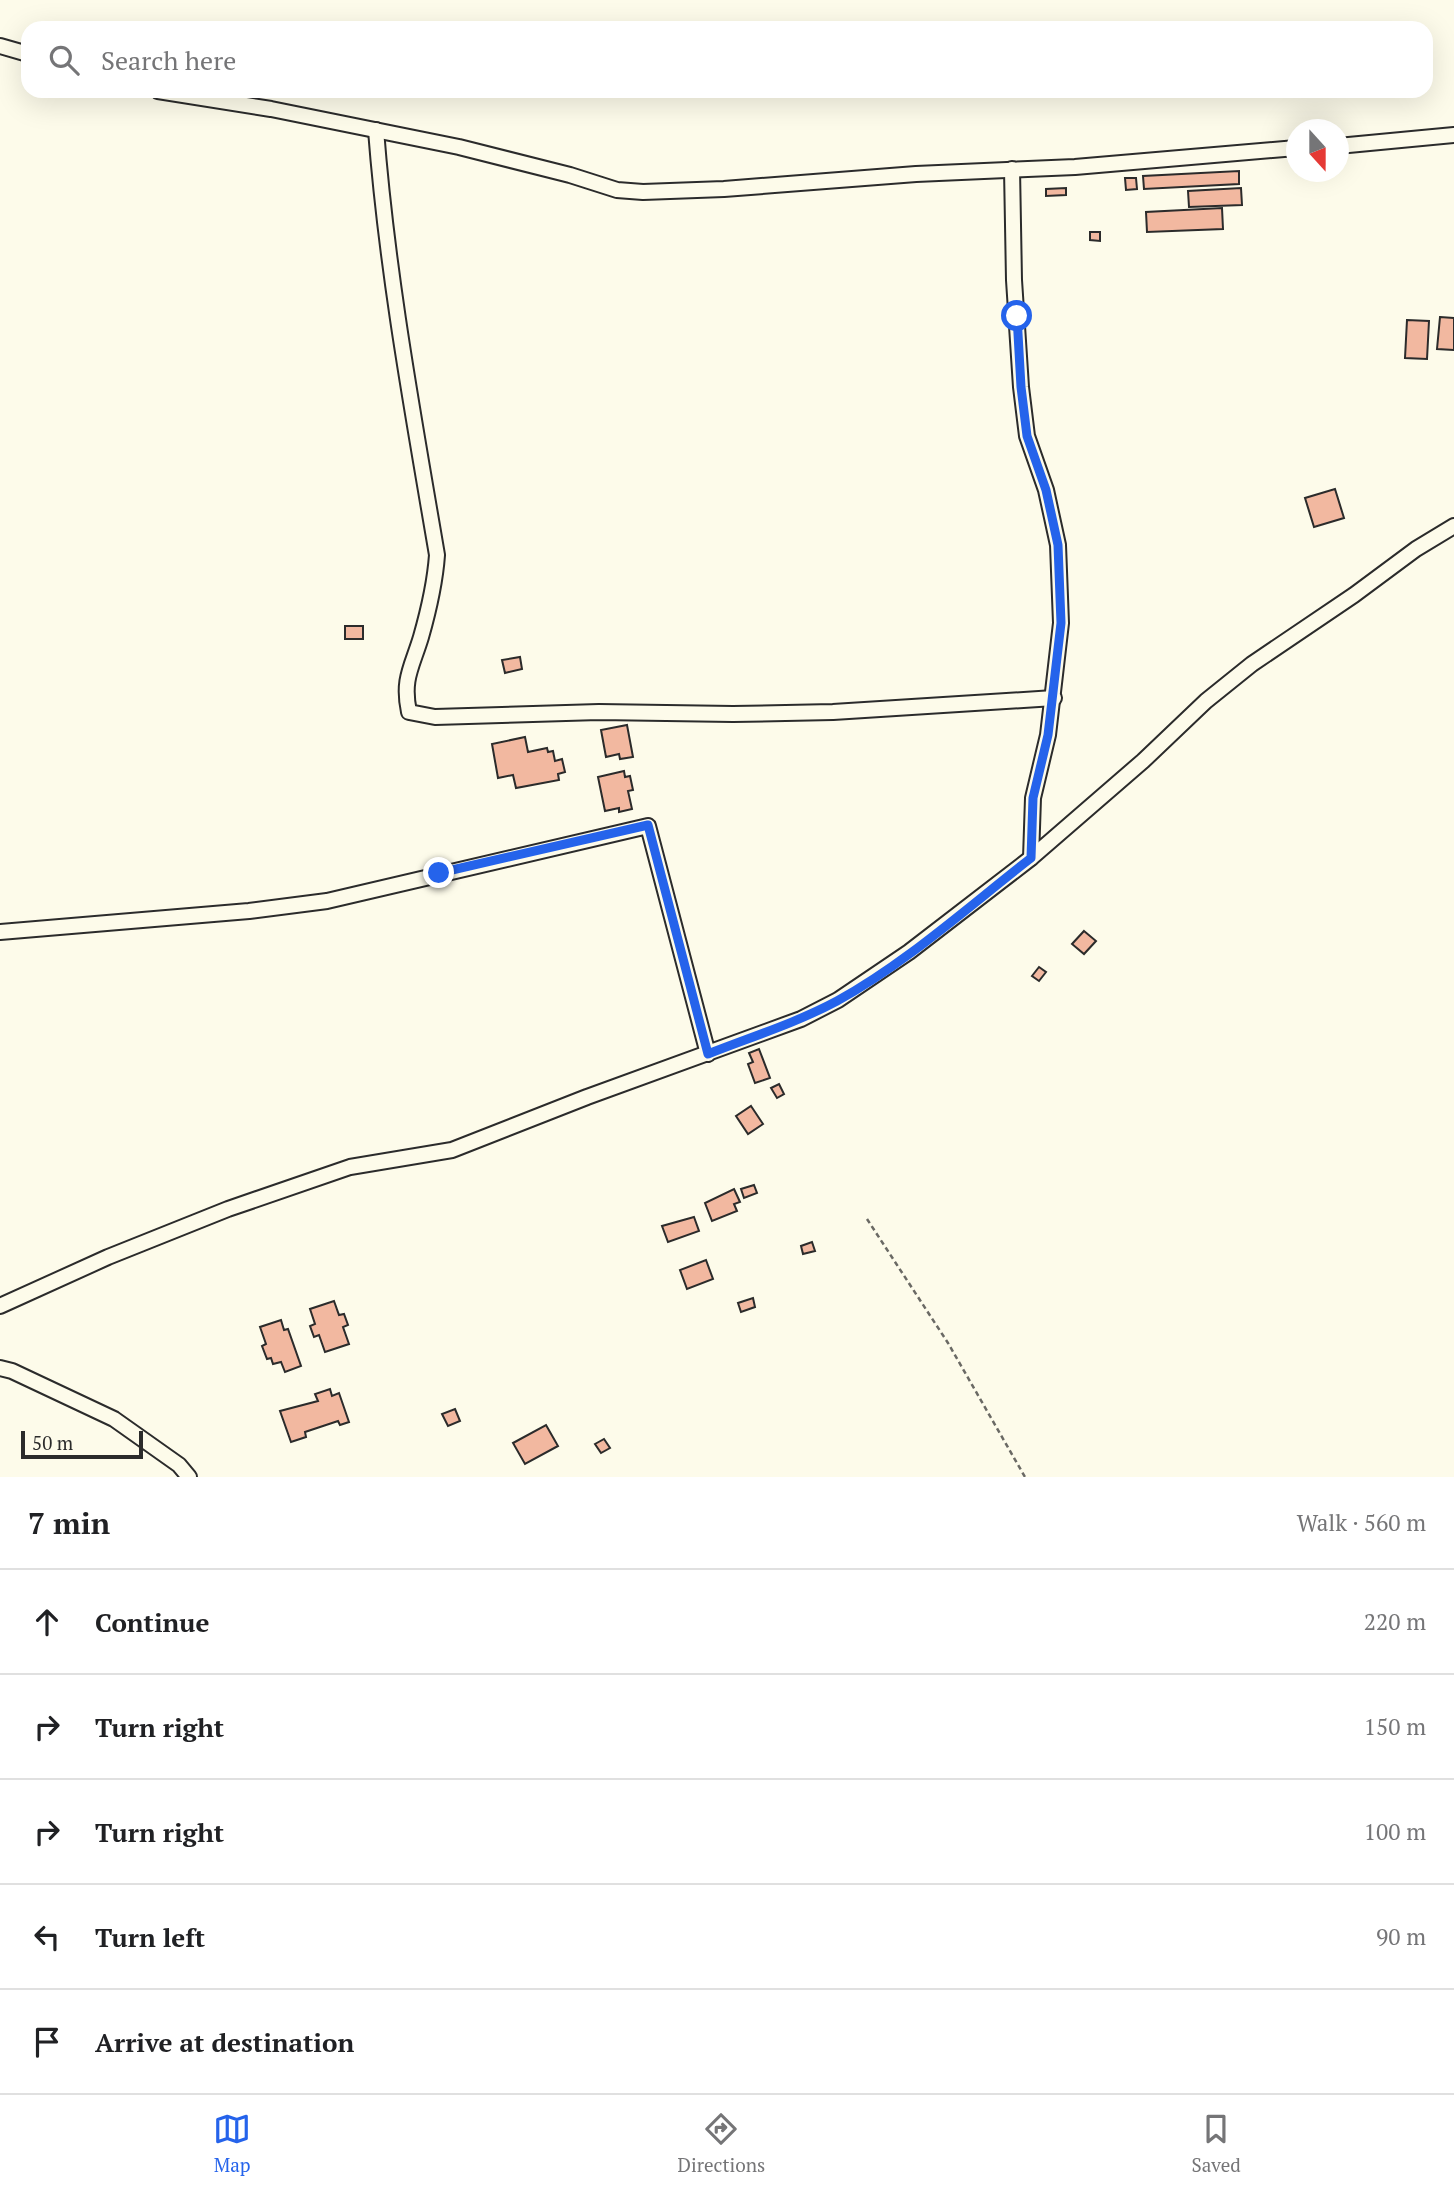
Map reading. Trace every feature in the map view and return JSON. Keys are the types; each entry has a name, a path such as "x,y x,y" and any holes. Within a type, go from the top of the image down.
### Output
{"street":[{"path":"0,46 21,52"},
{"path":"208,98 459,146 617,190 643,192 1223,156 1286,149"},
{"path":"376,130 382,204 400,339 437,555 435,583 420,640 406,678 405,696 409,712 435,718 599,712 733,715 833,712 1054,698"},
{"path":"1349,145 1454,135"},
{"path":"1013,169 1014,280 1021,387 1027,436 1046,490 1058,545 1061,623 1054,698 1033,798 1031,858"},
{"path":"0,1306 108,1257 228,1209 350,1167 452,1150 587,1097 801,1019 838,1000 909,952 1031,858 1143,761 1206,701 1252,664 1416,549 1454,526"},
{"path":"0,932 249,911 327,901 648,825 708,1054"},
{"path":"0,1368 12,1371 114,1419 179,1465 189,1477"}],"path":[{"path":"867,1219 948,1343 1025,1477"}],"building":[{"path":"1239,171 1239,184 1144,189 1143,176"},
{"path":"1125,178 1136,178 1137,189 1126,190"},
{"path":"1066,188 1066,195 1046,196 1046,189"},
{"path":"1241,188 1242,205 1189,207 1188,191"},
{"path":"1222,208 1223,229 1147,232 1146,212"},
{"path":"1090,232 1100,232 1100,241 1090,240"},
{"path":"1440,317 1454,318 1454,350 1437,349"},
{"path":"1407,320 1429,321 1427,359 1405,358"},
{"path":"1335,489 1344,518 1314,527 1305,498"},
{"path":"345,626 363,626 363,639 345,639"},
{"path":"520,657 522,669 505,673 502,660"},
{"path":"627,725 633,757 620,759 619,754 606,757 601,730"},
{"path":"525,737 528,752 547,748 548,752 553,751 555,761 562,759 565,772 558,774 559,780 516,788 513,775 498,778 492,744"},
{"path":"624,771 625,777 630,776 633,790 628,791 632,809 605,811 598,777"},
{"path":"1084,931 1096,941 1084,954 1072,944"},
{"path":"1039,967 1046,972 1039,981 1032,976"},
{"path":"759,1049 770,1078 755,1083 748,1064 753,1062 749,1053"},
{"path":"779,1084 784,1094 777,1098 771,1088"},
{"path":"751,1106 763,1124 748,1134 736,1116"},
{"path":"754,1185 757,1193 744,1198 741,1189"},
{"path":"734,1189 740,1202 734,1204 737,1211 712,1221 705,1203"},
{"path":"694,1217 699,1231 668,1242 662,1226"},
{"path":"812,1242 815,1251 803,1254 801,1246"},
{"path":"706,1260 713,1279 687,1289 680,1270"},
{"path":"753,1298 755,1307 741,1312 738,1303"},
{"path":"334,1301 339,1315 344,1314 348,1325 343,1327 349,1344 325,1352 319,1335 314,1337 310,1326 315,1324 310,1309"},
{"path":"281,1320 284,1330 288,1329 301,1366 285,1372 281,1362 273,1364 271,1358 267,1359 262,1346 266,1344 260,1327"},
{"path":"330,1389 332,1396 339,1393 349,1422 340,1425 338,1421 305,1432 306,1437 291,1442 280,1411 318,1401 315,1394"},
{"path":"455,1409 460,1421 448,1426 442,1414"},
{"path":"546,1425 558,1446 525,1464 513,1443"},
{"path":"604,1439 610,1448 601,1453 595,1444"}],"route":[{"path":"439,873 648,825 708,1054 801,1019 838,1000 909,952 1031,858 1033,798 1054,698 1061,623 1058,545 1046,490 1027,436 1017,316"}]}
